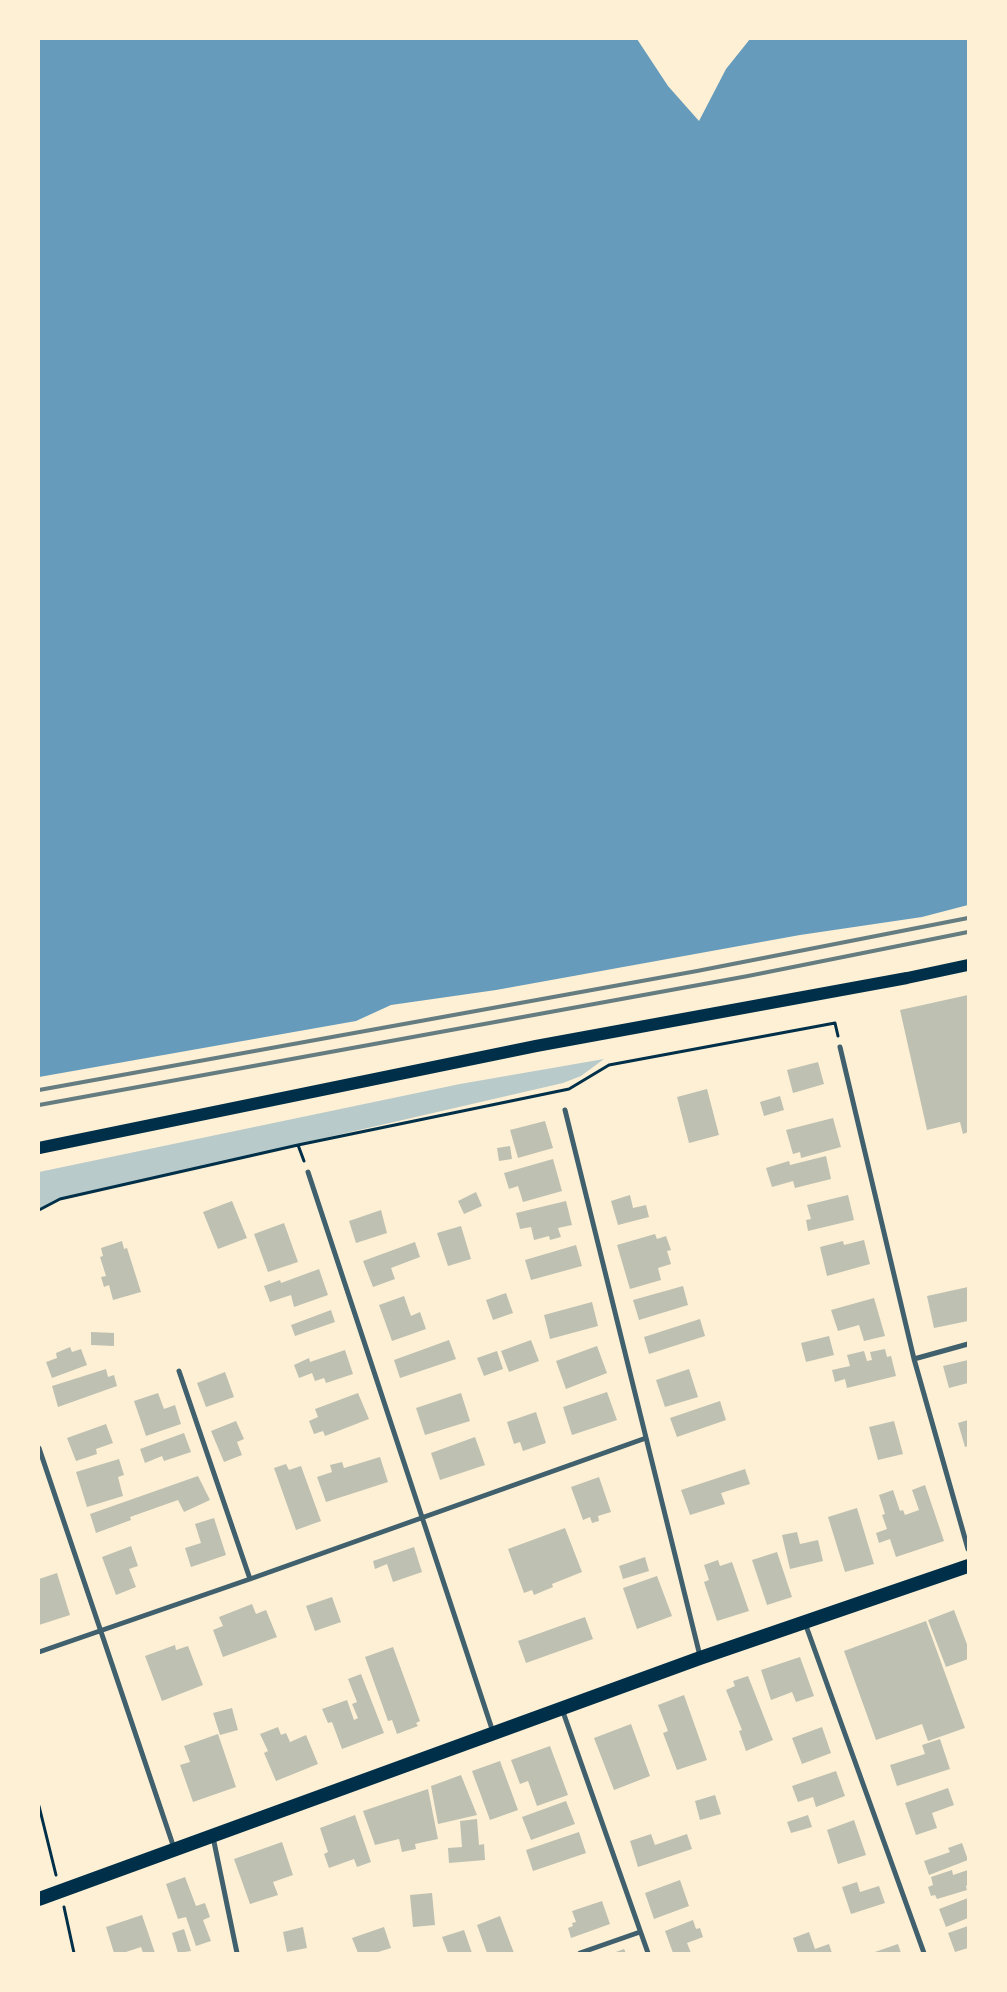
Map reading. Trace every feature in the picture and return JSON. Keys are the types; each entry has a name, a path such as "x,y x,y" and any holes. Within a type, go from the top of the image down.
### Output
{"highway":[{"path":"39,1899 700,1658 968,1566"}],"main road":[{"path":"39,1148 536,1046 907,978 968,965"}],"street":[{"path":"840,1047 914,1360 968,1549"},
{"path":"565,1110 700,1658"},
{"path":"308,1172 494,1733"},
{"path":"914,1360 968,1344"},
{"path":"179,1371 250,1579"},
{"path":"39,1652 646,1438"},
{"path":"39,1448 175,1850"},
{"path":"805,1622 924,1953"},
{"path":"562,1708 648,1953"},
{"path":"212,1836 237,1953"},
{"path":"580,1953 640,1932"}],"path":[{"path":"39,1210 60,1199 298,1145 569,1089 609,1065 835,1023 840,1047"},
{"path":"39,1806 54,1868"},
{"path":"61,1891 74,1953"}],"shaded area":[{"path":"604,1059 581,1076 563,1083 60,1199 39,1210 39,1172 460,1084"}],"water":[{"path":"39,39 637,39 668,86 699,121 726,69 750,39 968,39 968,905 922,917 800,935 496,990 391,1005 356,1021 39,1077"}],"building":[{"path":"968,995 968,1132 963,1134 960,1122 927,1130 900,1010"},
{"path":"818,1062 824,1084 793,1093 787,1070"},
{"path":"707,1089 719,1135 689,1143 677,1097"},
{"path":"780,1096 784,1110 764,1116 760,1102"},
{"path":"833,1118 841,1147 801,1158 800,1152 793,1154 786,1130"},
{"path":"545,1121 553,1148 518,1158 510,1130"},
{"path":"510,1146 512,1159 499,1161 497,1148"},
{"path":"826,1156 831,1179 795,1188 793,1181 772,1187 766,1168 789,1161 790,1165"},
{"path":"553,1159 562,1191 523,1202 518,1186 509,1189 504,1173"},
{"path":"476,1192 482,1206 464,1214 458,1201"},
{"path":"630,1195 633,1208 646,1205 649,1217 618,1225 611,1201"},
{"path":"848,1195 854,1220 808,1231 806,1220 811,1219 807,1205"},
{"path":"232,1201 247,1238 218,1249 203,1212"},
{"path":"566,1201 572,1225 558,1228 561,1237 550,1240 549,1236 534,1240 531,1227 520,1229 516,1213"},
{"path":"381,1210 387,1233 356,1243 349,1221"},
{"path":"284,1223 298,1262 268,1272 254,1234"},
{"path":"461,1226 471,1259 448,1266 437,1233"},
{"path":"655,1234 657,1239 666,1236 671,1250 667,1251 671,1264 658,1268 661,1280 630,1289 617,1245"},
{"path":"864,1240 870,1264 827,1276 820,1247 843,1241 844,1245"},
{"path":"122,1241 124,1249 127,1248 141,1292 113,1300 109,1285 104,1287 101,1277 106,1276 100,1257 103,1256 101,1248"},
{"path":"415,1242 420,1257 391,1268 395,1279 373,1287 363,1261"},
{"path":"576,1245 582,1266 531,1280 525,1260"},
{"path":"319,1269 328,1295 294,1307 291,1295 270,1302 264,1286 280,1280 281,1283"},
{"path":"683,1286 688,1305 639,1320 633,1300"},
{"path":"968,1287 968,1321 934,1328 927,1296"},
{"path":"506,1293 513,1313 493,1320 486,1300"},
{"path":"404,1296 411,1316 420,1312 426,1329 392,1341 379,1305"},
{"path":"874,1298 885,1336 864,1341 859,1325 838,1331 831,1310"},
{"path":"592,1302 598,1326 550,1339 544,1315"},
{"path":"331,1310 335,1322 295,1336 291,1325"},
{"path":"700,1319 705,1336 649,1354 644,1337"},
{"path":"91,1332 114,1333 114,1346 91,1345"},
{"path":"829,1336 834,1355 806,1362 801,1343"},
{"path":"449,1340 456,1359 400,1378 394,1360"},
{"path":"531,1340 539,1361 509,1372 501,1351"},
{"path":"597,1346 607,1373 566,1389 556,1361"},
{"path":"70,1347 72,1352 81,1349 87,1365 52,1378 46,1362 57,1358 56,1353"},
{"path":"885,1349 887,1357 891,1356 896,1376 847,1388 845,1379 835,1382 832,1370 850,1366 847,1355 864,1351 867,1361 872,1360 870,1352"},
{"path":"345,1350 353,1374 326,1383 324,1378 315,1381 312,1373 299,1378 294,1365 309,1358 310,1362"},
{"path":"497,1351 503,1369 484,1376 477,1358"},
{"path":"968,1360 968,1383 949,1388 943,1366"},
{"path":"106,1369 108,1377 114,1375 117,1386 58,1407 52,1386"},
{"path":"689,1369 698,1397 665,1407 656,1380"},
{"path":"225,1372 234,1397 206,1407 197,1383"},
{"path":"607,1392 617,1420 572,1435 563,1407"},
{"path":"158,1393 164,1409 175,1405 181,1424 146,1436 134,1401"},
{"path":"358,1393 369,1419 325,1436 323,1431 314,1434 309,1421 318,1417 315,1409"},
{"path":"461,1393 470,1421 425,1435 416,1408"},
{"path":"720,1401 726,1420 677,1437 670,1418"},
{"path":"536,1412 546,1443 523,1451 520,1442 514,1444 507,1422"},
{"path":"968,1420 968,1446 965,1447 958,1423"},
{"path":"236,1421 244,1439 237,1442 242,1455 224,1462 211,1431"},
{"path":"894,1421 903,1454 878,1460 869,1427"},
{"path":"106,1424 113,1443 96,1449 97,1454 76,1461 67,1438"},
{"path":"184,1433 191,1452 164,1461 162,1456 145,1463 140,1449"},
{"path":"475,1437 485,1465 440,1480 431,1453"},
{"path":"380,1457 388,1482 326,1502 317,1477 332,1472 330,1465 342,1462 344,1468"},
{"path":"119,1459 124,1475 118,1477 123,1496 87,1507 76,1472"},
{"path":"286,1464 289,1470 301,1466 321,1521 296,1530 274,1468"},
{"path":"745,1469 750,1484 721,1493 725,1504 690,1515 681,1490"},
{"path":"198,1476 210,1500 184,1512 178,1500 130,1517 131,1520 96,1533 90,1514"},
{"path":"599,1477 611,1512 598,1516 599,1521 592,1523 590,1517 583,1520 571,1487"},
{"path":"925,1485 944,1541 896,1557 890,1539 879,1543 876,1533 887,1529 882,1515 885,1514 879,1495 893,1490 900,1511 903,1510 905,1515 919,1510 912,1490"},
{"path":"857,1508 874,1564 845,1572 828,1517"},
{"path":"214,1518 226,1555 191,1567 185,1548 201,1543 195,1524"},
{"path":"565,1528 582,1572 552,1584 553,1587 534,1595 532,1590 524,1593 508,1549"},
{"path":"797,1532 800,1544 818,1540 823,1561 790,1569 782,1535"},
{"path":"131,1546 138,1566 129,1569 136,1587 116,1595 102,1557"},
{"path":"414,1547 422,1572 393,1582 387,1564 375,1569 373,1561"},
{"path":"777,1552 792,1597 767,1605 752,1560"},
{"path":"645,1557 649,1571 623,1579 619,1566"},
{"path":"718,1560 720,1566 732,1562 749,1611 717,1621 704,1582 709,1580 704,1565"},
{"path":"57,1573 70,1615 39,1625 39,1579"},
{"path":"657,1576 672,1616 637,1629 623,1588"},
{"path":"332,1597 341,1622 315,1631 306,1606"},
{"path":"252,1604 256,1614 266,1610 277,1637 223,1657 213,1630 223,1626 219,1617"},
{"path":"954,1610 968,1647 968,1659 946,1667 928,1620"},
{"path":"585,1617 593,1639 526,1663 518,1641"},
{"path":"926,1621 965,1728 928,1741 922,1724 876,1740 844,1651"},
{"path":"175,1645 176,1650 188,1646 203,1685 162,1701 145,1656"},
{"path":"393,1647 420,1721 416,1723 418,1726 397,1734 392,1720 388,1721 365,1657"},
{"path":"800,1657 814,1696 796,1702 792,1692 771,1700 761,1670"},
{"path":"361,1674 384,1733 342,1749 332,1722 328,1723 322,1709 347,1700 354,1720 358,1718 352,1704 357,1702 348,1679"},
{"path":"748,1676 773,1740 746,1751 739,1731 742,1730 726,1690 735,1686 733,1681"},
{"path":"684,1695 707,1760 677,1770 663,1733 668,1731 658,1705"},
{"path":"232,1708 238,1730 220,1735 213,1713"},
{"path":"631,1724 650,1776 614,1790 594,1738"},
{"path":"278,1727 281,1735 286,1733 290,1742 306,1735 318,1764 276,1781 264,1753 268,1751 260,1734"},
{"path":"822,1727 831,1753 802,1764 792,1738"},
{"path":"218,1734 236,1787 193,1802 180,1765 190,1762 184,1746"},
{"path":"940,1739 950,1769 897,1786 890,1765 925,1754 922,1745"},
{"path":"550,1746 568,1795 537,1806 528,1781 520,1784 511,1760"},
{"path":"500,1761 518,1810 490,1820 472,1771"},
{"path":"836,1771 845,1796 816,1807 813,1797 798,1802 792,1786"},
{"path":"461,1775 477,1815 438,1824 431,1786"},
{"path":"948,1788 954,1805 932,1813 937,1828 916,1835 905,1803"},
{"path":"428,1789 438,1839 415,1844 416,1849 402,1852 399,1839 375,1845 363,1811"},
{"path":"715,1795 721,1814 700,1820 695,1801"},
{"path":"566,1801 575,1824 531,1840 522,1817"},
{"path":"355,1815 371,1862 357,1867 354,1859 329,1868 324,1854 328,1852 320,1828"},
{"path":"808,1815 812,1827 791,1833 787,1822"},
{"path":"477,1819 479,1845 484,1844 485,1860 449,1863 448,1848 462,1847 460,1821"},
{"path":"854,1820 866,1855 838,1864 827,1830"},
{"path":"579,1832 586,1853 533,1871 526,1850"},
{"path":"651,1834 655,1845 687,1834 692,1849 638,1867 630,1841"},
{"path":"282,1842 293,1875 273,1882 278,1895 250,1904 234,1859"},
{"path":"962,1843 968,1860 929,1875 924,1861 950,1852 948,1848"},
{"path":"952,1870 953,1875 968,1870 967,1890 937,1899 935,1895 931,1896 928,1887 933,1885 931,1877"},
{"path":"185,1877 196,1906 205,1903 210,1917 203,1920 211,1941 196,1946 186,1917 178,1919 166,1884"},
{"path":"680,1880 689,1906 654,1919 645,1893"},
{"path":"857,1882 860,1892 879,1886 885,1903 851,1914 842,1887"},
{"path":"432,1893 435,1925 413,1927 410,1895"},
{"path":"968,1898 968,1918 946,1927 939,1909"},
{"path":"602,1901 610,1924 571,1938 568,1928 573,1926 572,1923 576,1922 572,1911"},
{"path":"142,1915 155,1953 143,1953 141,1947 123,1953 114,1953 106,1927"},
{"path":"500,1916 514,1953 487,1953 477,1925"},
{"path":"693,1920 696,1929 700,1928 703,1937 687,1943 691,1953 673,1953 665,1931"},
{"path":"968,1926 968,1948 955,1952 948,1933"},
{"path":"303,1927 307,1948 287,1952 283,1932"},
{"path":"384,1927 391,1948 375,1953 358,1953 352,1938"},
{"path":"184,1929 191,1951 178,1953 172,1933"},
{"path":"464,1930 472,1953 448,1953 442,1937"},
{"path":"809,1932 815,1949 829,1944 832,1953 798,1953 793,1938"},
{"path":"898,1944 901,1953 872,1953"},
{"path":"624,1949 626,1953 613,1953"}],"railway":[{"path":"39,1090 697,971 968,918"},
{"path":"39,1105 748,976 968,932"}]}
